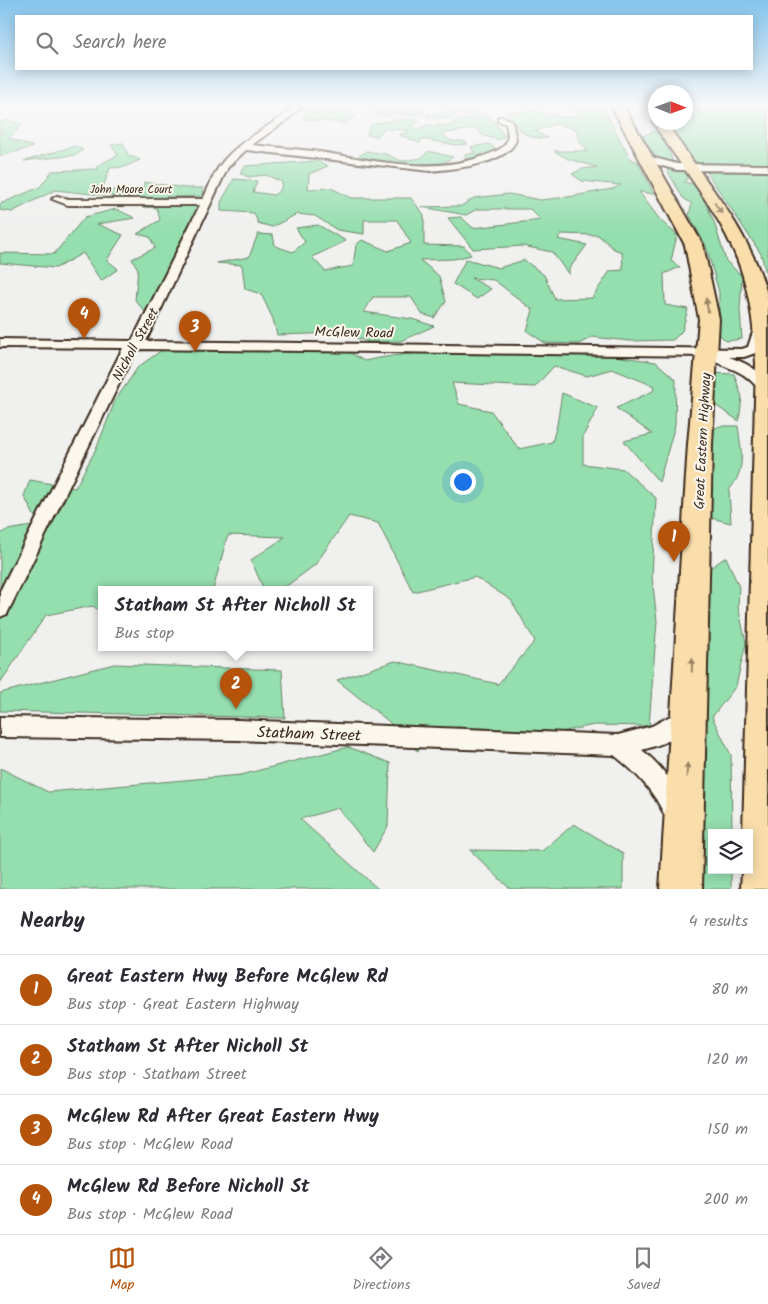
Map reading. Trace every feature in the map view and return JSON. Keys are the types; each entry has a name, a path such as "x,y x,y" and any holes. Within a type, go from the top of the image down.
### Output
{"highway":[{"name":"Great Eastern Highway","path":"639,146 694,245 709,319 700,444 690,714 681,889"},
{"path":"672,146 684,167 720,212 740,246 751,273 762,318 767,364 762,889"}],"street":[{"path":"242,147 323,155 408,167 451,167 483,160 508,146"},
{"name":"Nicholl Street","path":"0,609 128,351 140,340 205,202 224,166 242,147"},
{"path":"646,160 684,167 768,168"},
{"path":"661,184 664,177 663,172 684,167"},
{"name":"John Moore Court","path":"57,199 68,202 205,202"},
{"name":"McGlew Road","path":"0,343 744,353 753,349 758,338 762,318"},
{"name":"McGlew Road","path":"707,353 758,376 766,389"},
{"name":"Statham Street","path":"0,727 238,730 618,745 647,740 671,730 690,714"},
{"path":"618,745 656,776 669,796 684,838"}],"green space":[{"path":"0,146 33,147 0,156"},
{"path":"73,146 83,150 76,155 24,161"},
{"path":"112,146 124,146 128,155 140,160 124,167 110,168 102,190 143,191 144,182 185,188 203,188 204,196 129,198 55,190 12,212 0,210 0,204 40,187 52,171 98,169 97,166 118,155"},
{"path":"492,146 496,149 482,157 466,159 465,155 474,153 471,147"},
{"path":"584,146 624,146 630,159 638,162 654,194 639,192 661,221 677,235 671,261 680,267 664,274 665,305 688,309 682,331 673,340 629,341 592,337 579,344 545,343 527,331 533,310 494,280 471,278 491,289 477,299 453,284 466,259 499,268 524,260 544,275 555,299 592,298 610,271 623,270 622,252 614,249 598,235 561,234 558,239 587,245 569,269 569,275 552,252 523,246 473,249 448,218 461,217 473,228 541,220 530,209 477,209 466,215 422,207 461,206 474,198 509,194 540,200 568,197 612,189 621,185 582,181 572,174 582,169 597,167 568,159 554,151 588,151"},
{"path":"648,146 667,146 673,163 657,158"},
{"path":"683,146 768,146 768,281 761,254 706,171 765,171 695,162"},
{"path":"366,151 386,154 401,161 422,158 428,151 453,157 432,165 407,166 358,157"},
{"path":"318,161 328,166 309,174 308,189 331,188 351,198 411,198 424,215 424,245 464,246 471,255 454,259 420,260 439,276 446,302 434,318 422,314 411,297 373,297 364,312 412,319 434,326 401,341 369,342 340,333 277,335 273,319 261,294 245,289 242,265 217,263 249,257 258,234 273,235 275,246 293,252 305,242 296,228 318,225 346,241 312,257 325,271 353,266 356,245 362,240 388,251 411,243 397,220 364,220 364,234 337,230 315,216 297,214 272,227 258,223 254,213 221,211 221,202 234,179 257,181 253,192 274,195 281,189 282,182 266,175 248,177 240,173 245,166"},
{"path":"678,169 685,172 689,177 684,182 693,184 705,201 714,222 726,261 742,276 740,310 742,339 726,341 719,334 719,292 706,246 689,215 692,204 683,198 667,170"},
{"path":"176,199 209,208 152,320 135,300 138,269 132,259 155,248 150,237 137,234 160,220 157,208 142,207 148,201"},
{"path":"116,209 135,218 97,224 123,235 107,260 118,269 101,281 83,253 56,268 0,263 0,253 54,254 85,217"},
{"path":"162,350 346,350 364,361 420,353 476,351 602,354 656,362 676,380 675,425 659,482 624,441 652,434 616,408 653,391 654,386 612,369 587,376 554,366 535,387 452,383 459,404 491,411 519,449 552,442 562,393 598,408 583,436 583,464 623,469 656,498 652,577 657,621 649,726 594,725 561,732 457,727 417,751 388,721 337,680 395,661 498,684 535,641 511,600 475,577 413,592 378,523 349,516 315,565 286,586 262,586 251,560 285,537 229,535 224,544 214,586 98,586 98,610 93,606 46,615 0,683 0,619 13,596 0,609 0,534 7,530 39,525 24,496 30,480 75,488 97,447 115,401 138,367"},
{"path":"710,373 734,374 742,397 739,421 712,403"},
{"path":"720,426 738,426 741,467 735,482 729,490 731,523 707,517 711,430"},
{"path":"726,557 739,587 738,606 746,643 736,686 712,717 731,755 732,829 708,829 708,874 731,874 731,889 689,889 702,579 710,568"},
{"path":"114,664 282,670 285,718 0,711 0,693"},
{"path":"348,747 390,763 388,826 373,852 338,808 300,819 378,889 0,889 0,768 48,792 241,775"},
{"path":"574,824 623,853 623,889 510,889 470,850 542,851"}],"place":[{"name":"McGlew Rd Before Nicholl St","path":"84,339"},
{"name":"McGlew Rd After Great Eastern Hwy","path":"195,352"},
{"name":"Great Eastern Hwy Before McGlew Rd","path":"674,562"},
{"name":"Statham St After Nicholl St","path":"236,709"}]}
